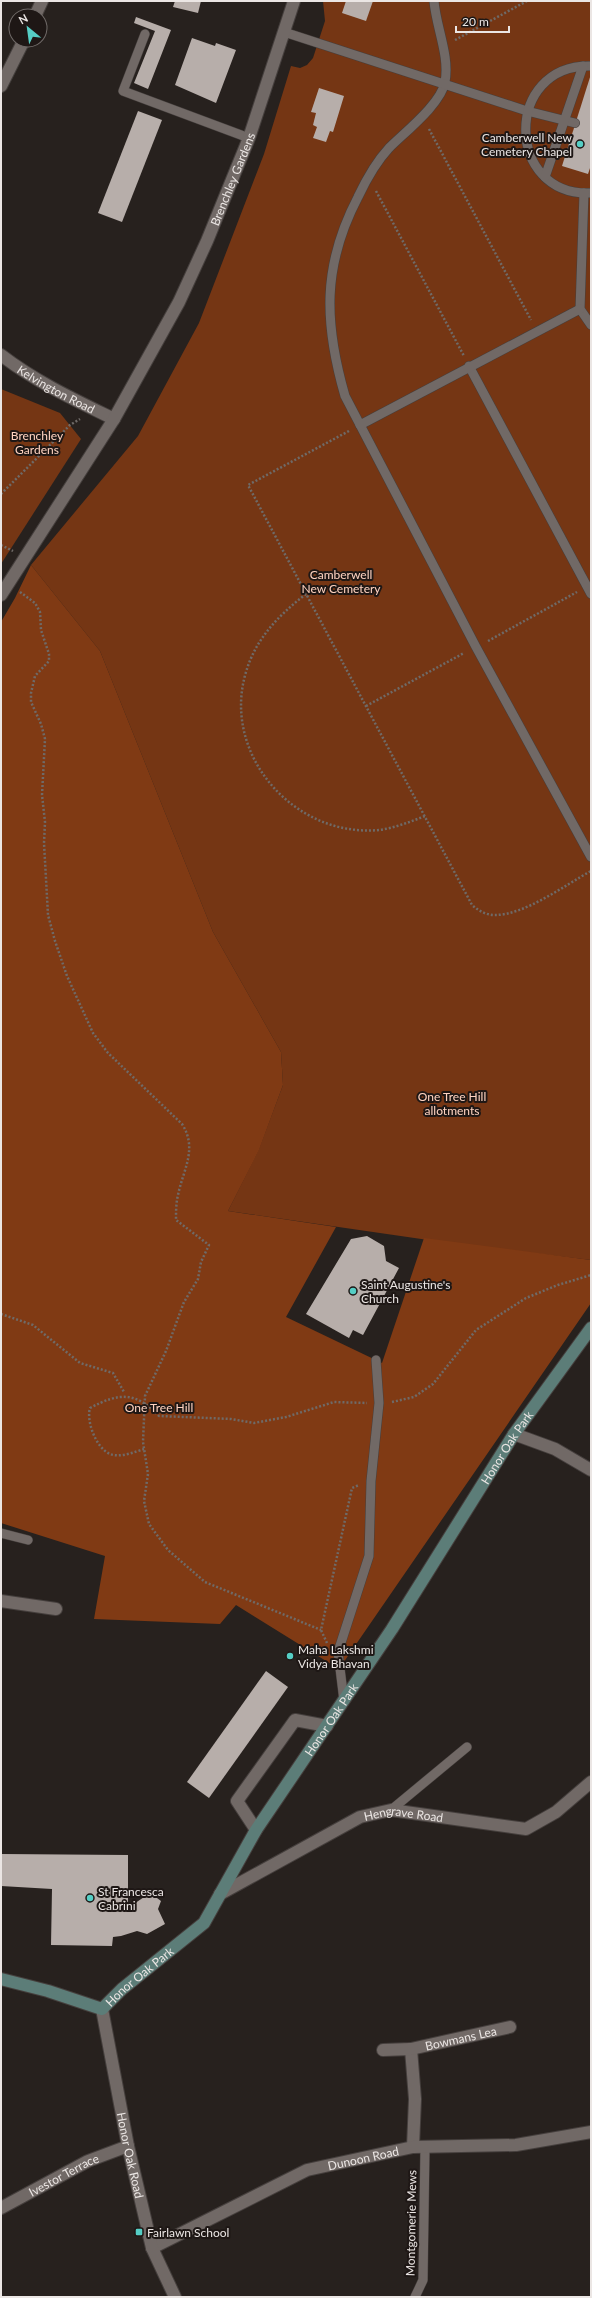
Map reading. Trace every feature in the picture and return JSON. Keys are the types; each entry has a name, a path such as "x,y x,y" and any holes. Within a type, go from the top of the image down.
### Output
{"main road":[{"name":"Honor Oak Park","path":"102,2009 122,1989 204,1924 256,1830 392,1629 514,1434 591,1328"},
{"path":"1,1979 48,1991 102,2009"}],"street":[{"name":"Brenchley Gardens","path":"1,595 114,419 179,302 207,241 249,138 294,1"},
{"path":"1,86 20,48"},
{"name":"Kelvington Road","path":"1,355 24,372 68,398 114,419"},
{"path":"514,1434 555,1449 591,1470"},
{"path":"1,1601 56,1609"},
{"path":"256,1830 237,1800 295,1720 327,1726"},
{"name":"Hengrave Road","path":"220,1894 360,1817 390,1810 526,1829 556,1812 591,1782"},
{"name":"Honor Oak Road","path":"102,2009 128,2146 152,2248 175,2297"},
{"name":"Bowmans Lea","path":"383,2050 411,2049 510,2027"},
{"name":"Bowmans Lea","path":"411,2049 419,2147"},
{"name":"Dunoon Road","path":"152,2248 307,2170 419,2147 516,2145 591,2132"},
{"name":"Ivestor Terrace","path":"1,2208 88,2161 128,2146"}],"lane":[{"path":"434,1 446,65 445,83 435,101 422,116 386,151 368,176 348,215 336,248 331,284 329,322 334,357 345,396 476,647 591,857"},
{"path":"284,32 445,83 527,111 575,123"},
{"path":"145,34 123,91 249,138"},
{"path":"587,66 564,71 548,80 536,94 527,111 524,128 527,147 534,163 546,177 570,191 589,192 580,309 591,325"},
{"path":"546,177 565,120 587,66"},
{"path":"360,425 469,366 580,309"},
{"path":"469,366 591,594"},
{"path":"344,1701 338,1652 369,1556 371,1480 379,1403 376,1360"},
{"path":"1,1533 28,1540"},
{"path":"390,1810 467,1747"},
{"name":"Montgomerie Mews","path":"415,2297 424,2280 419,2147"}],"path":[{"path":"442,47 527,1"},
{"path":"422,116 537,331"},
{"path":"368,176 469,366"},
{"path":"1,494 70,425 96,410"},
{"path":"360,425 248,485 472,906 482,912 494,915 527,906 591,871"},
{"path":"8,585 29,597 40,612 41,630 49,654 49,661 36,676 31,693 31,702 41,724 45,740 42,795 46,822 44,843 48,915 55,942 67,976 93,1033 108,1054 182,1124 188,1133 191,1152 178,1195 176,1220 209,1245 201,1262 198,1279 184,1302 145,1402 144,1449 148,1474 144,1500 149,1524 168,1550 205,1582 321,1630 352,1488 371,1480"},
{"path":"306,594 288,608 270,627 255,650 246,672 241,699 242,722 248,747 257,767 287,802 307,815 331,824 354,830 379,830 425,816"},
{"path":"389,1402 414,1397 434,1384 476,1330 526,1298 558,1285 591,1275"},
{"path":"1,1314 33,1325 80,1363 113,1373 124,1392"},
{"path":"144,1449 126,1454 110,1454 100,1445 92,1430 89,1412 90,1408 114,1397 127,1396 145,1402 159,1416 230,1419 254,1423 286,1417 334,1402 374,1403"}],"green space":[{"name":"Camberwell New Cemetery","path":"323,1 591,1 591,1260 442,1242 228,1211 259,1149 283,1085 281,1052 213,932 100,651 31,565 138,436 199,323 264,154 291,66 300,68 307,65 313,58 325,21"},
{"name":"Brenchley Gardens","path":"1,389 60,413 81,439 1,564"},
{"name":"One Tree Hill","path":"31,565 100,651 213,932 281,1052 283,1085 259,1150 228,1211 336,1227 286,1317 382,1363 424,1238 591,1260 591,1303 339,1669 236,1605 220,1624 94,1619 105,1556 1,1523 1,622 15,598"}],"building":[{"path":"175,1 201,1 198,13 173,7"},
{"path":"346,1 373,1 366,21 342,13"},
{"path":"136,17 171,30 148,89 134,83 155,31 134,23"},
{"path":"192,38 215,46 216,43 236,50 216,103 175,85"},
{"name":"Camberwell New Cemetery Chapel","path":"591,74 591,165 588,174 562,166"},
{"path":"319,88 344,96 333,132 330,131 326,142 313,138 317,127 313,125 316,113 311,112"},
{"path":"138,111 162,120 122,222 98,213"},
{"name":"Saint Augustine's Church","path":"367,1236 384,1246 386,1261 399,1268 363,1335 353,1330 349,1338 306,1314 351,1239"},
{"path":"266,1671 288,1687 209,1798 187,1782"},
{"name":"St Francesca Cabrini","path":"2,1854 128,1855 128,1908 147,1895 153,1895 161,1901 158,1909 165,1924 147,1934 137,1931 113,1937 112,1946 51,1945 52,1889 1,1886"}],"place":[{"name":"Camberwell New Cemetery Chapel","path":"580,144"},
{"name":"Saint Augustine's Church","path":"353,1291"},
{"name":"Maha Lakshmi Vidya Bhavan","path":"290,1656"},
{"name":"St Francesca Cabrini","path":"90,1898"},
{"name":"Fairlawn School","path":"139,2232"}],"park label":[{"name":"One Tree Hill allotments","path":"452,1103"}]}
